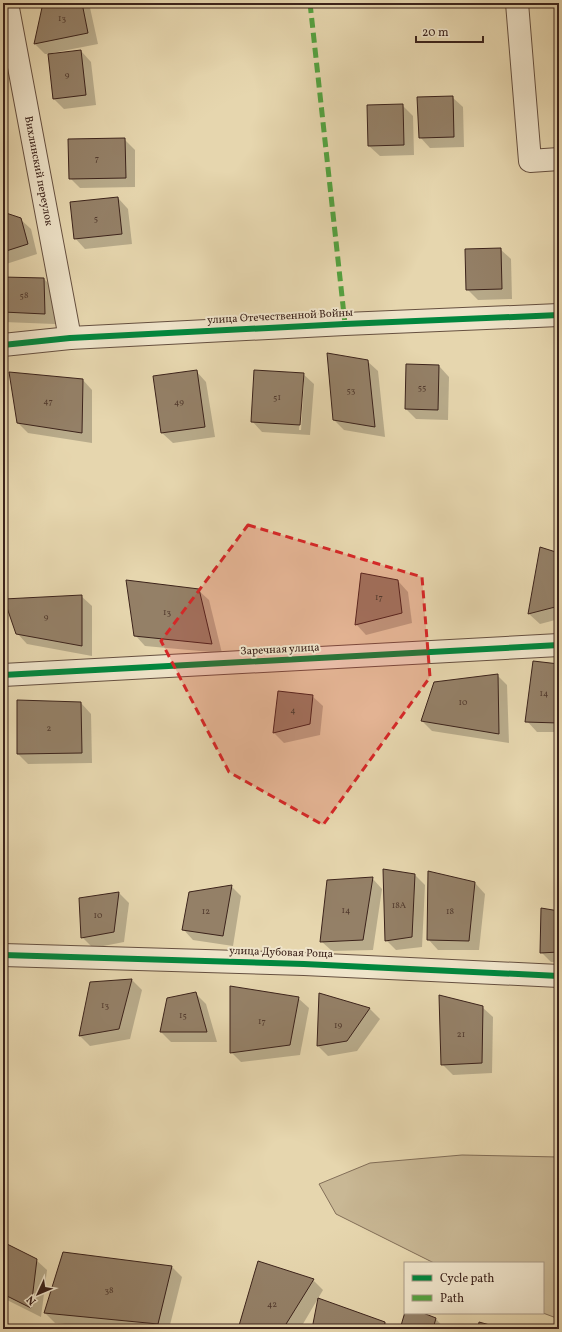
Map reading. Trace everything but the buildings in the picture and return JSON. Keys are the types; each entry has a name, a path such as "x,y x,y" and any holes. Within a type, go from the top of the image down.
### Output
{"street":[{"name":"Вихлинский переулок","path":"7,3 70,338"},
{"path":"517,3 530,161 559,159"},
{"name":"улица Отечественной Войны","path":"3,345 70,338 559,315"},
{"name":"Заречная улица","path":"3,675 559,645"},
{"name":"улица Дубовая Роща","path":"3,955 304,964 559,976"}],"highlighted area":[{"path":"248,525 422,577 430,677 323,825 229,772 161,641"}],"shaded area":[{"path":"462,1155 559,1157 559,1319 544,1313 544,1262 432,1262 336,1214 319,1184 370,1163"}],"marked path":[{"path":"310,3 345,324"}],"cycle path":[{"path":"3,345 70,338 559,315"},
{"path":"3,675 559,645"},
{"path":"3,955 304,964 559,976"}]}
